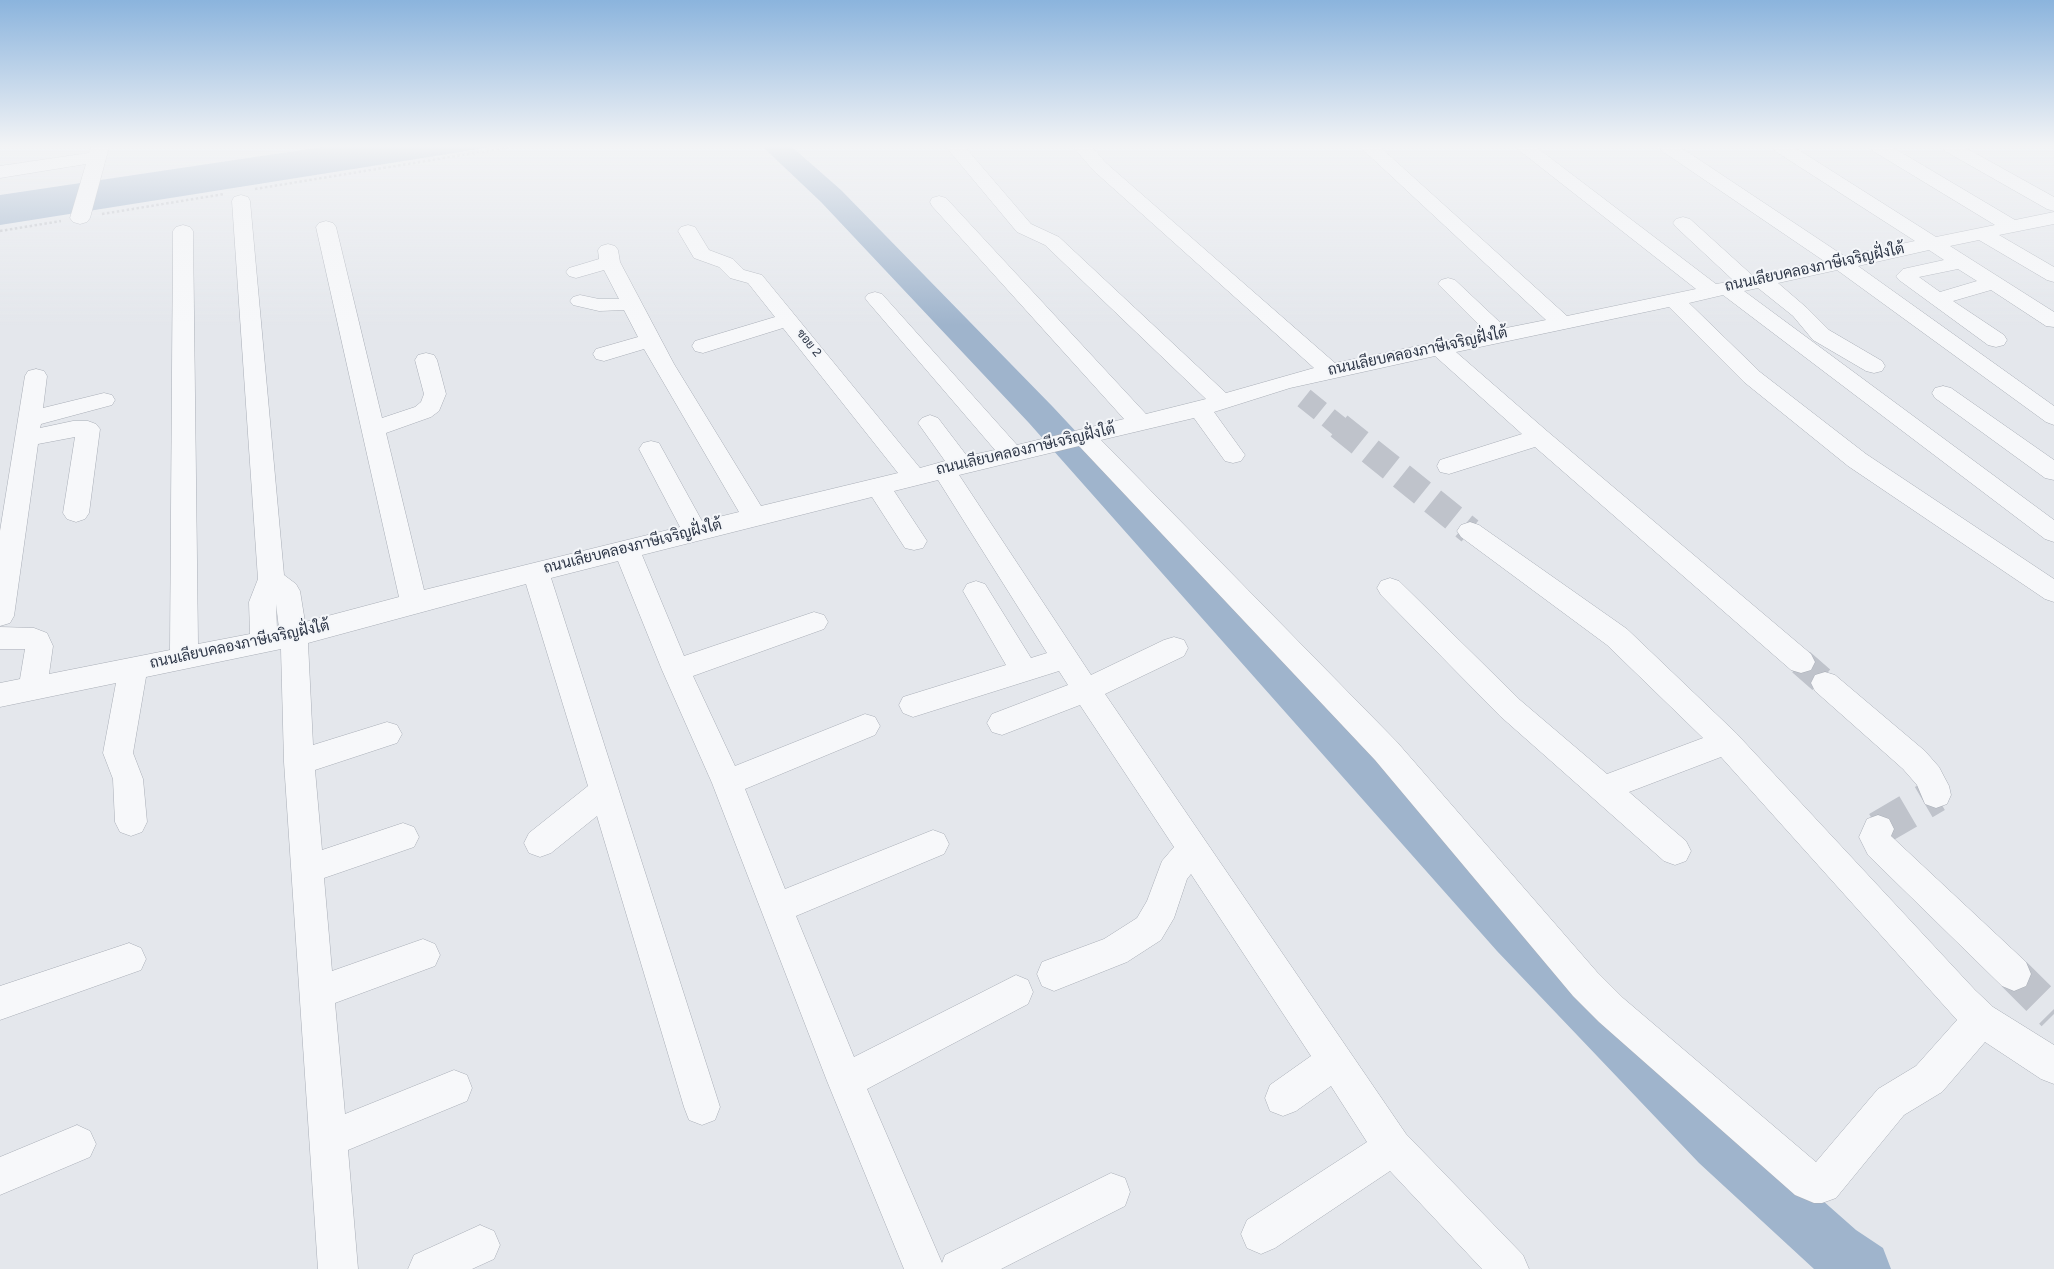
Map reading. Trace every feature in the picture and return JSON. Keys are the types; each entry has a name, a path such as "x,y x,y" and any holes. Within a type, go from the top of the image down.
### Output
{"street":[{"path":"81,215 84,206"},
{"path":"241,206 271,579 262,602 279,639 299,762 338,1269"},
{"path":"943,206 1141,423"},
{"path":"1005,206 1024,228 1052,241 1222,402"},
{"path":"1144,206 1330,371"},
{"path":"1434,206 1562,323"},
{"path":"1615,206 1737,285 2054,533"},
{"path":"1756,206 1841,263 2054,417"},
{"path":"1873,206 2054,321"},
{"path":"1977,206 2012,227"},
{"path":"2034,206 2051,218"},
{"name":"ถนนเลียบคลองภาษีเจริญฝั่งใต้","path":"0,695 279,639 754,517 1200,409 1283,383 1330,371 1674,300 2051,218"},
{"path":"1683,223 1737,285 1800,312 1821,335 1874,366"},
{"path":"326,227 414,603"},
{"path":"183,231 184,659"},
{"name":"ซอย 2","path":"688,231 701,254 726,263 738,274 755,279 788,320 940,471"},
{"path":"1983,234 2054,276"},
{"path":"576,272 609,256 650,340 754,517"},
{"path":"1961,262 1910,273 1906,276 1996,340"},
{"path":"1936,299 1994,283"},
{"path":"1448,284 1502,336"},
{"path":"875,298 1012,454"},
{"path":"1674,300 1752,377 1857,460 2054,592"},
{"path":"580,301 599,306 630,302"},
{"path":"704,346 788,320"},
{"path":"604,354 650,340"},
{"path":"1465,344 1492,371 1613,476"},
{"path":"1440,349 1539,437 1801,662"},
{"path":"374,429 423,412 431,406 435,394 426,360"},
{"path":"0,616 36,376"},
{"path":"1283,383 1304,398"},
{"path":"1943,393 2054,472"},
{"path":"28,429 104,400"},
{"path":"1200,409 1234,455"},
{"path":"930,423 940,471 1393,1147 1509,1269"},
{"path":"28,429 88,429 76,513"},
{"path":"1449,466 1539,437"},
{"path":"1072,439 1264,622 1386,752 1584,984 1611,1010 1809,1181 1814,1184 1822,1184 1890,1102 1928,1079 1981,1019"},
{"path":"651,449 695,532"},
{"path":"878,487 914,541"},
{"path":"1470,532 1617,637 1726,742 1963,1002 1981,1019 2054,1066"},
{"path":"628,550 676,670 727,784 845,1081 924,1269"},
{"path":"536,573 702,1108"},
{"path":"1390,588 1510,708 1675,851"},
{"path":"976,591 1024,671"},
{"path":"676,670 814,622"},
{"path":"0,638 34,639 37,641 39,646 32,689"},
{"path":"1002,723 1086,690 1174,648"},
{"path":"913,706 1066,658"},
{"path":"131,822 128,779 118,754 133,669"},
{"path":"1825,683 1914,760 1928,776 1934,786 1936,795"},
{"path":"727,784 865,726"},
{"path":"299,762 387,734"},
{"path":"1604,788 1726,742"},
{"path":"540,842 605,791"},
{"path":"1878,829 1875,837 1879,845 2014,974"},
{"path":"307,870 403,837"},
{"path":"777,908 933,844"},
{"path":"1054,974 1115,951 1149,930 1162,907 1173,871 1193,850"},
{"path":"317,993 423,955"},
{"path":"0,1002 129,959"},
{"path":"845,1081 1016,992"},
{"path":"1283,1098 1335,1061"},
{"path":"328,1139 454,1088"},
{"path":"0,1176 76,1144"},
{"path":"1261,1234 1393,1147"},
{"path":"959,1269 1111,1192"},
{"path":"428,1269 480,1245"}],"path":[{"path":"0,231 81,215 151,206"}],"water":[{"path":"0,206 118,206 0,225"}],"waterway":[{"path":"841,206 1041,415 1514,935 1718,1144 1836,1250 1862,1269"}],"tunnel":[{"path":"1304,398 1340,427"},
{"path":"1339,426 1470,531"},
{"path":"1801,662 1825,683"},
{"path":"1878,829 1936,795"},
{"path":"2014,974 2054,1014"}]}
